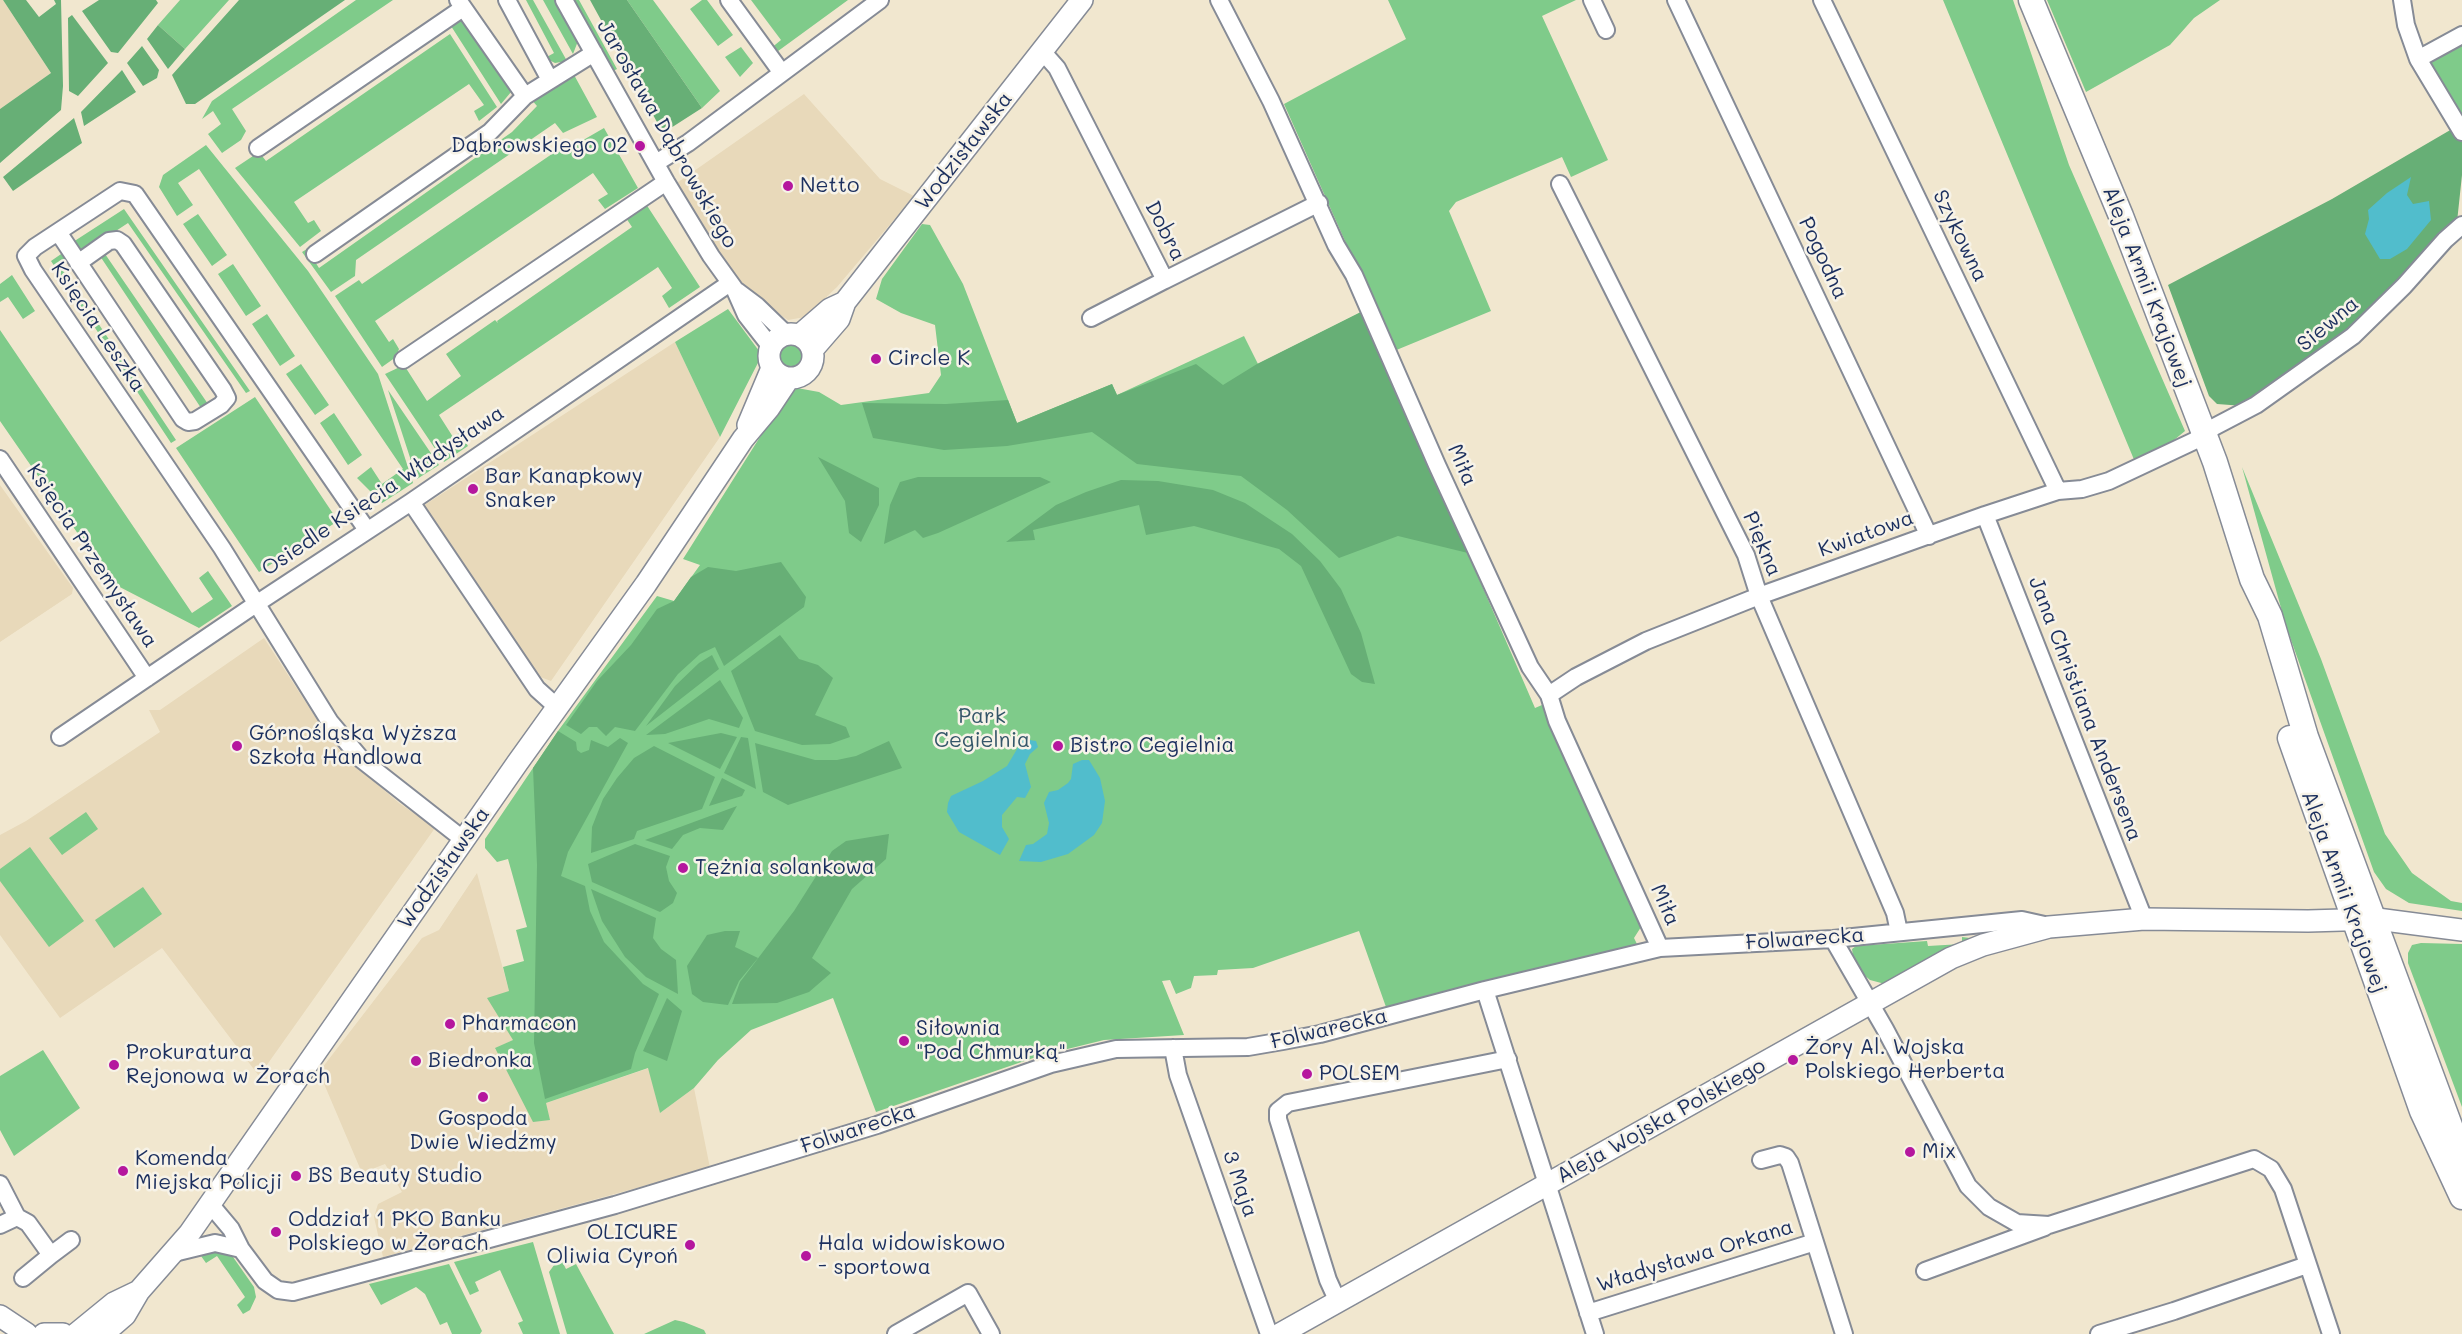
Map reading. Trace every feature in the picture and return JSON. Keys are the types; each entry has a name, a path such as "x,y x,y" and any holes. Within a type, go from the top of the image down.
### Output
{"main road":[{"name":"Aleja Armii Krajowej","path":"2031,0 2126,227 2204,434 2252,579 2257,621 2275,693 2363,919 2462,1158"},
{"name":"Aleja Armii Krajowej","path":"2363,919 2422,1111 2462,1197"}],"street":[{"path":"507,0 550,80"},
{"name":"Jarosława Dąbrowskiego","path":"564,0 666,182 732,285 757,306 788,352"},
{"path":"729,0 782,73"},
{"path":"656,163 688,143 880,0"},
{"name":"Wodzisławska","path":"103,1334 125,1315 139,1291 174,1253 210,1204 556,707 646,584 743,439 755,404 788,352 839,319 845,302 1082,0"},
{"name":"Miła","path":"1219,0 1271,101 1336,245 1354,275 1437,465 1530,667 1549,695 1557,721 1660,948"},
{"path":"1592,0 1606,30"},
{"name":"Pogodna","path":"1676,0 1929,536"},
{"name":"Szykowna","path":"1821,0 2058,491"},
{"path":"2402,0 2406,25 2418,59 2462,132"},
{"path":"258,148 460,4 525,96"},
{"path":"2418,59 2462,35"},
{"name":"Dobra","path":"1042,51 1057,68 1165,280 1319,203"},
{"path":"315,254 490,132 525,96 594,53"},
{"path":"402,360 666,182"},
{"name":"Piękna","path":"1560,184 1746,555 1759,596 1895,913 1899,932"},
{"name":"Księcia Leszka","path":"367,530 135,194 120,191 26,256 33,270 222,548 330,722 362,760 464,840"},
{"name":"Siewna","path":"2204,434 2256,405 2353,336 2462,225"},
{"path":"58,232 78,263 183,419 188,422 195,421 221,405 227,398 223,390 123,244 117,240 109,241 78,263"},
{"path":"1091,318 1165,280"},
{"name":"Osiedle Księcia Władysława","path":"60,736 732,285"},
{"name":"Kwiatowa","path":"1549,695 1576,677 1646,641 1759,596 1985,515 2058,491 2082,489 2109,481 2162,457 2204,434"},
{"name":"Księcia Przemysława","path":"0,459 147,678"},
{"path":"411,502 537,689 556,707"},
{"name":"Jana Christiana Andersena","path":"1985,515 2144,919"},
{"name":"Folwarecka","path":"210,1204 231,1229 241,1249 260,1276 271,1286 284,1292 302,1291 615,1205 877,1125 1051,1064 1116,1049 1248,1047 1320,1034 1485,990 1660,948 1833,939 2022,920 2049,927 2144,919 2363,919 2462,930"},
{"path":"1983,945 1995,929 1996,923"},
{"name":"Aleja Wojska Polskiego","path":"1280,1334 1951,958 1983,945 2049,927"},
{"path":"1833,939 1871,1004 1968,1186 1989,1208 2017,1223 2049,1225"},
{"path":"1485,990 1594,1334"},
{"name":"3 Maja","path":"1173,1048 1178,1075 1269,1334"},
{"path":"1338,1302 1328,1280 1278,1119 1278,1111 1288,1103 1508,1059"},
{"path":"1761,1160 1780,1155 1786,1157 1790,1163 1844,1334"},
{"path":"1925,1271 2049,1225 2254,1159 2271,1169 2283,1189 2331,1334"},
{"path":"0,1184 17,1217 28,1223 51,1255"},
{"path":"0,1225 17,1217"},
{"path":"23,1278 71,1240"},
{"name":"Władysława Orkana","path":"1588,1313 1815,1242"},
{"path":"174,1253 215,1243 241,1249"},
{"path":"2100,1334 2307,1265"},
{"name":"Wodzisławska","path":"76,1334 114,1303 139,1291"},
{"path":"896,1334 968,1293 991,1334"},
{"path":"0,1316 27,1334"},
{"path":"44,1334 63,1334"}],"shaded area":[{"path":"0,0 3,0 51,73 0,109"},
{"path":"804,94 880,179 914,196 837,287 805,317 788,320 734,283 674,185"},
{"path":"675,342 720,437 551,681 535,675 420,508"},
{"path":"0,485 73,588 72,594 0,642"},
{"path":"264,638 329,738 348,759 399,803 435,828 259,1076 162,948 60,1018 0,935 0,835 26,821 160,732 149,710 160,710"},
{"path":"477,873 509,991 513,1040 495,1049 546,1103 649,1068 660,1113 694,1088 710,1168 383,1257 374,1217 378,1204 402,1192 385,1164 362,1173 319,1072 422,938 439,930"}],"green space":[{"path":"3,0 26,0 39,17 56,4 54,0 61,0 63,86 61,110 0,163 0,109 51,73"},
{"path":"99,0 156,0 158,3 118,53 111,52 82,11"},
{"path":"180,0 229,0 185,49 158,25"},
{"path":"239,0 345,0 195,104 186,104 172,75"},
{"path":"356,0 393,0 232,109 246,131 241,140 222,153 208,134 221,124 213,111 202,119 212,101"},
{"path":"526,0 533,0 567,61 555,63 545,58 554,53"},
{"path":"543,0 555,0 578,41 573,54"},
{"path":"572,0 579,0 617,69 613,71"},
{"path":"590,0 627,0 702,108 663,133"},
{"path":"627,0 653,0 720,91 702,108"},
{"path":"702,0 707,0 733,35 718,46 690,9"},
{"path":"751,0 848,0 774,54 770,49 781,40"},
{"path":"1388,0 1576,0 1542,16 1608,160 1571,177 1562,157 1456,202 1449,211 1491,311 1394,351 1284,104 1406,39"},
{"path":"1943,0 2013,0 2069,165 2185,431 2168,445 2135,462"},
{"path":"2047,0 2220,0 2194,18 2170,45 2086,92"},
{"path":"72,15 108,63 78,96 69,91 68,18"},
{"path":"460,20 466,23 500,71 511,92 501,104 451,26"},
{"path":"158,25 185,49 168,69 147,39"},
{"path":"450,34 497,107 479,121 474,111 484,105 469,84 294,202 308,223 314,220 321,231 300,247 235,168 259,152 266,161"},
{"path":"2462,41 2462,119 2429,64 2437,54"},
{"path":"142,46 159,70 157,78 143,86 127,63"},
{"path":"741,47 753,63 740,77 725,57"},
{"path":"122,70 136,92 84,126 81,112"},
{"path":"573,73 597,117 563,133 555,123 356,260 355,276 331,292 302,252 307,249 319,268 512,132 537,106 530,98"},
{"path":"74,118 82,143 13,191 3,177"},
{"path":"604,128 638,188 605,209 598,200 608,194 593,173 375,321 389,342 393,339 399,349 396,357 382,367 335,296 359,280 362,284 568,143 585,139"},
{"path":"2452,129 2462,140 2462,175 2457,222 2372,310 2346,333 2244,406 2217,404 2209,396 2168,285 2332,199"},
{"path":"206,145 308,271 378,374 413,483 382,503 357,478 371,467 382,484 403,469 199,169 178,183 193,205 177,216 159,187 163,175"},
{"path":"646,204 700,287 669,308 662,296 672,288 658,267 439,415 453,437 459,433 468,446 444,462 385,374 404,365 427,401 461,376 446,354 495,320 498,323 497,321 632,227 624,215"},
{"path":"124,209 250,391 246,393 128,223 81,254 73,242"},
{"path":"198,214 227,255 212,266 183,224"},
{"name":"Park Cegielnia","path":"922,224 930,225 963,284 1017,423 1112,384 1117,395 1244,336 1258,364 1363,311 1535,708 1542,705 1642,919 1641,927 1634,938 1637,944 1386,1007 1359,931 1253,968 1218,970 1217,975 1194,976 1191,988 1176,994 1170,980 1162,981 1184,1035 1104,1040 1039,1056 876,1112 833,998 751,1030 718,1060 694,1088 660,1113 648,1068 546,1103 550,1120 533,1122 495,1048 513,1040 487,998 509,991 503,967 524,961 516,930 527,927 508,859 497,862 485,848 485,839 558,731 657,596 674,601 700,565 683,559 777,410 797,388 819,392 841,405 929,393 941,375 935,325 901,313 876,299 882,279"},
{"path":"103,251 208,404 201,408 100,256"},
{"path":"64,252 69,259 60,266 176,440 171,443 51,261"},
{"path":"233,264 261,306 246,316 218,274"},
{"path":"12,275 35,311 23,319 8,297 0,302 0,284"},
{"path":"728,309 762,355 720,437 675,342"},
{"path":"1363,311 1468,553 1398,536 1339,558 1287,510 1241,476 1137,464 1092,432 1007,446 944,450 873,438 862,403 946,404 1008,400 1017,423 1112,384 1117,395 1196,364 1223,385 1257,364"},
{"path":"267,314 295,356 280,366 252,324"},
{"path":"0,330 192,613 213,599 199,578 208,571 232,606 199,628 112,583 0,421"},
{"path":"787,343 797,343 804,350 804,360 797,367 787,367 780,360 780,350"},
{"path":"301,364 329,405 315,415 286,374"},
{"path":"388,390 439,465 417,479"},
{"path":"255,397 338,521 259,572 176,448"},
{"path":"334,413 362,455 348,465 320,423"},
{"path":"818,457 879,488 879,505 861,542 849,533 845,501"},
{"path":"2242,467 2321,659 2385,834 2412,873 2451,901 2462,903 2462,911 2409,903 2386,889 2374,872 2286,626"},
{"path":"918,477 1040,477 1051,482 938,533 923,538 915,530 884,544 890,505 900,482"},
{"path":"1121,480 1158,481 1213,490 1245,503 1292,534 1320,561 1341,589 1361,633 1375,684 1362,682 1351,674 1301,566 1279,549 1194,526 1146,535 1139,505 1033,530 1035,540 1006,542 1056,505"},
{"path":"781,562 806,597 804,607 724,666 715,647 700,654 678,674 635,731 615,727 606,736 597,727 589,727 581,734 566,725 597,681 631,645 657,609 674,601 691,577 708,567 736,571"},
{"path":"780,635 799,659 818,665 833,678 815,715 846,727 850,737 830,744 802,745 755,731 731,671"},
{"path":"712,655 719,669 646,726 675,686 699,663"},
{"path":"720,680 743,718 739,728 709,719 665,734 646,735"},
{"path":"558,731 576,742 577,750 581,753 589,750 591,740 608,747 620,738 628,743 568,852 561,876 585,886 590,911 604,942 643,984 659,994 635,1053 631,1069 545,1099 534,1043 537,865 533,768"},
{"path":"721,733 737,737 720,769 668,743"},
{"path":"741,737 748,738 756,789 724,773"},
{"path":"889,741 902,768 788,805 763,792 755,743 815,760 837,760 856,756"},
{"path":"654,746 715,777 702,809 637,831 634,839 591,853 592,827 603,799 634,758"},
{"path":"722,778 745,790 742,796 709,806"},
{"path":"737,806 723,830 700,828 683,835 672,849 645,840"},
{"path":"86,812 98,829 62,855 49,838"},
{"path":"889,834 886,859 852,889 812,958 831,973 809,992 777,1003 732,1004 740,982 794,911 832,851 846,841"},
{"path":"635,844 670,856 666,867 669,881 677,893 673,903 660,912 592,882 588,864"},
{"path":"30,847 84,921 49,947 0,881 0,869"},
{"path":"143,887 162,914 114,948 95,920"},
{"path":"591,889 656,918 653,938 661,949 676,960 678,994 646,977 625,957 602,921"},
{"path":"725,931 740,931 735,947 758,958 739,981 728,1005 703,1002 692,994 687,966 707,935"},
{"path":"1962,937 1978,939 1885,984 1870,980 1863,974 1853,956 1852,949 1856,946 1927,941 1928,946 1962,944"},
{"path":"2421,943 2462,944 2462,1107 2408,963 2408,953 2412,945"},
{"path":"667,998 682,1011 667,1061 643,1051"},
{"path":"43,1050 80,1108 14,1156 0,1130 0,1076"},
{"path":"533,1242 560,1334 523,1334 518,1323 523,1321 500,1270 475,1282 479,1291 470,1295 454,1262"},
{"path":"207,1251 222,1251 233,1257 254,1287 256,1297 250,1310 243,1314 237,1305 245,1297 217,1256 206,1263 201,1256"},
{"path":"560,1257 566,1269 576,1264 614,1334 567,1334 549,1272"},
{"path":"449,1264 482,1331 480,1334 452,1334 447,1322 440,1325 425,1294 416,1287 381,1305 369,1284"},
{"path":"675,1320 704,1330 706,1334 644,1334"}],"water":[{"path":"2411,177 2407,195 2413,204 2429,201 2431,220 2407,249 2390,259 2380,259 2365,234 2369,219 2368,210 2387,193"},
{"path":"1023,739 1036,741 1038,747 1030,754 1025,764 1031,787 1025,798 1017,797 1002,815 1002,827 1009,839 1000,855 959,832 947,812 948,803 951,796 983,781 1007,766"},
{"path":"1089,760 1100,778 1105,801 1102,823 1094,835 1068,854 1041,862 1019,861 1026,845 1033,844 1047,834 1049,823 1044,803 1049,792 1058,790 1068,783 1071,779 1073,764"}],"place":[{"name":"Dąbrowskiego 02","path":"640,146"},
{"name":"Netto","path":"788,186"},
{"name":"Circle K","path":"876,359"},
{"name":"Bar Kanapkowy Snaker","path":"473,489"},
{"name":"Górnośląska Wyższa Szkoła Handlowa","path":"237,746"},
{"name":"Bistro Cegielnia","path":"1058,746"},
{"name":"Tężnia solankowa","path":"683,868"},
{"name":"Pharmacon","path":"450,1024"},
{"name":"Siłownia \"Pod Chmurką\"","path":"904,1041"},
{"name":"Żory Al. Wojska Polskiego Herberta","path":"1793,1060"},
{"name":"Biedronka","path":"416,1061"},
{"name":"Prokuratura Rejonowa w Żorach","path":"114,1065"},
{"name":"POLSEM","path":"1307,1074"},
{"name":"Gospoda Dwie Wiedźmy","path":"483,1097"},
{"name":"Mix","path":"1910,1152"},
{"name":"Komenda Miejska Policji","path":"123,1171"},
{"name":"BS Beauty Studio","path":"296,1176"},
{"name":"Oddział 1 PKO Banku Polskiego w Żorach","path":"276,1232"},
{"name":"OLICURE Oliwia Cyroń","path":"690,1245"},
{"name":"Hala widowiskowo - sportowa","path":"806,1256"}]}
